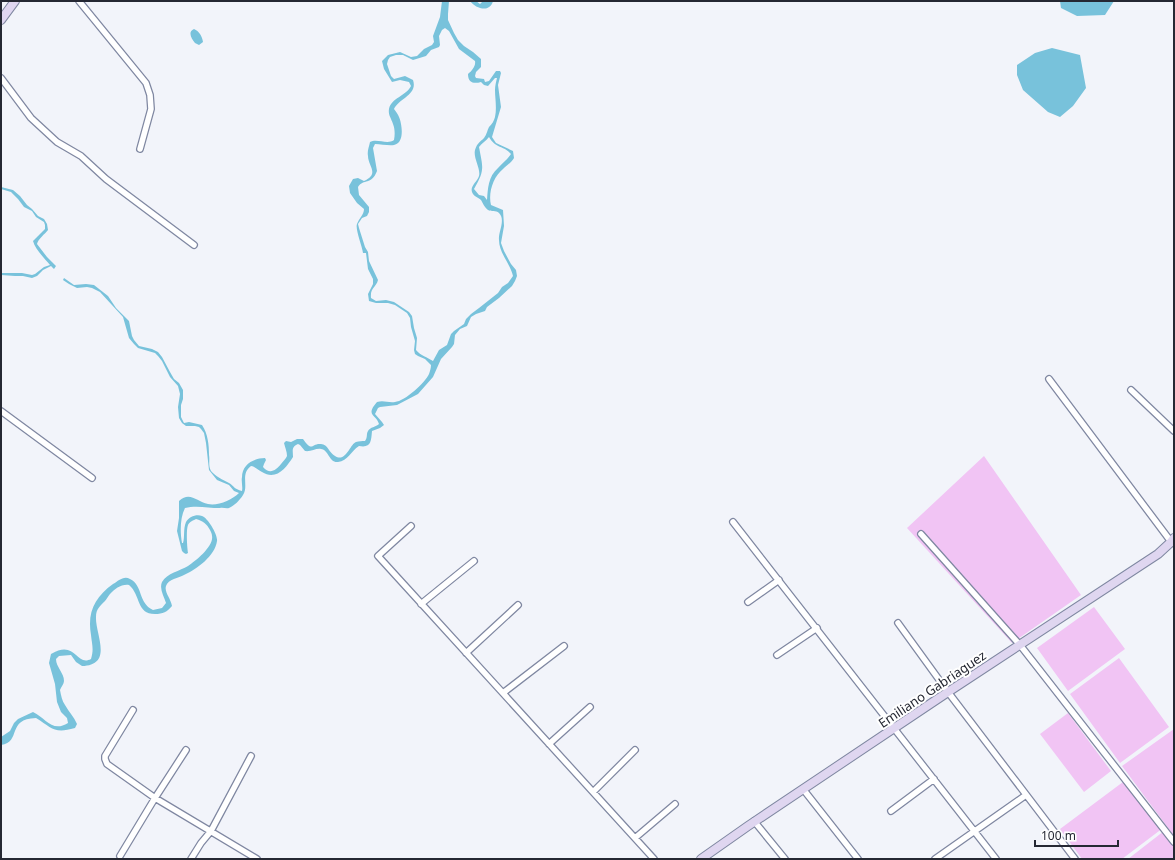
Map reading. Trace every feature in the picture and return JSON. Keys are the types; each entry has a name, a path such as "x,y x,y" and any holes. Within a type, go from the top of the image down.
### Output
{"main road":[{"path":"1,20 15,1"},
{"name":"Emiliano Gabriaguez","path":"701,859 754,821 1158,554 1173,541"}],"street":[{"path":"79,1 146,83 150,95 151,109 140,149"},
{"path":"1,78 31,118 57,142 81,156 106,179 194,245"},
{"path":"1049,379 1173,541"},
{"path":"1131,390 1174,431"},
{"path":"1,411 92,478"},
{"path":"733,522 996,859"},
{"path":"412,526 378,556 654,859"},
{"path":"921,534 1020,645 1174,842"},
{"path":"421,604 474,561"},
{"path":"748,602 779,580"},
{"path":"466,653 518,604"},
{"path":"898,623 948,692 1075,859"},
{"path":"777,655 816,628"},
{"path":"503,694 564,646"},
{"path":"549,744 590,708"},
{"path":"133,710 106,756 105,761 109,767 155,798 257,859"},
{"path":"120,856 186,750"},
{"path":"593,792 635,750"},
{"path":"191,859 211,831 251,756"},
{"path":"891,810 934,779"},
{"path":"803,789 858,859"},
{"path":"935,859 974,830 1026,795"},
{"path":"635,838 675,804"},
{"path":"754,821 785,859"}],"shaded area":[{"path":"984,456 1081,595 1012,643 907,528"},
{"path":"1094,607 1125,649 1068,691 1037,648"},
{"path":"1119,658 1169,727 1120,763 1070,694"},
{"path":"1068,713 1111,771 1084,792 1040,734"},
{"path":"1174,729 1174,836 1122,766"},
{"path":"1127,779 1163,828 1122,859 1082,859 1060,829"},
{"path":"1164,831 1174,844 1174,859 1128,859"}],"water":[{"path":"442,1 449,1 448,20 454,33 464,46 481,59 481,67 476,72 476,78 484,79 485,82 489,81 496,71 500,71 501,73 498,85 501,107 492,137 496,143 513,151 514,158 496,176 491,190 490,200 491,205 503,210 504,226 501,243 511,264 516,270 517,276 512,286 487,307 485,311 471,317 467,326 460,329 455,335 454,344 441,359 433,377 418,394 397,405 378,408 375,414 384,425 372,431 371,441 368,445 359,446 344,460 335,462 324,450 319,449 305,451 298,444 293,448 293,457 284,469 276,474 267,474 251,466 245,476 245,491 237,503 231,507 185,508 181,525 182,543 184,541 187,520 197,515 204,517 210,523 216,535 217,541 213,552 200,566 171,580 167,584 166,591 172,606 163,613 149,613 145,611 139,603 133,589 129,585 121,586 114,590 100,606 97,612 96,624 101,648 98,660 92,664 82,666 76,662 71,655 59,656 56,659 57,665 64,678 64,682 60,690 62,698 77,724 75,728 58,730 36,718 27,719 17,726 11,740 1,745 1,737 10,731 14,723 18,719 33,712 49,724 62,726 68,723 67,718 61,712 57,702 55,684 49,663 51,654 59,650 66,650 71,651 82,659 91,659 93,650 90,627 91,612 101,594 121,579 128,578 137,585 148,607 153,610 162,608 166,603 161,587 164,579 170,574 191,564 207,549 212,540 212,535 206,524 196,519 189,523 187,527 188,553 186,554 182,551 177,531 179,501 183,498 190,497 204,503 216,504 229,500 239,493 234,491 229,485 217,480 209,470 204,433 199,427 186,426 179,418 178,407 180,394 178,386 170,377 158,356 155,353 138,348 134,344 129,338 123,317 100,292 87,287 77,288 63,280 64,278 74,285 94,285 108,296 116,308 129,321 132,336 139,346 158,352 174,379 179,383 183,390 181,417 184,423 189,422 202,425 206,432 209,447 209,465 211,471 236,488 242,491 242,473 249,463 256,459 265,458 266,460 263,467 268,471 273,471 277,468 287,456 284,443 286,441 291,442 297,439 303,439 309,446 323,444 335,456 342,457 345,455 354,443 358,441 365,441 367,432 379,424 372,414 372,410 377,402 395,402 404,398 414,391 427,378 431,368 431,365 425,359 415,354 415,341 410,318 407,313 395,305 369,301 368,294 373,284 373,279 368,269 366,253 363,253 357,226 364,209 357,203 350,193 349,186 353,179 358,178 364,181 371,176 372,170 368,160 370,142 388,142 394,140 394,128 389,115 390,105 411,86 409,82 400,80 392,82 384,69 382,61 388,55 400,52 411,57 417,56 424,49 432,45 434,42 433,36 440,17","holes":["445,28 449,31 459,49 475,61 475,65 468,74 470,81 474,83 481,82 488,86 495,78 497,78 495,88 495,117 485,137 478,144 475,150 479,176 473,186 472,192 481,200 489,211 498,212 501,216 502,223 499,245 513,276 498,293 471,314 466,319 464,324 451,334 447,345 439,350 433,361 416,350 417,338 412,316 409,312 394,302 386,300 376,301 371,298 371,292 378,280 369,261 368,252 358,224 362,218 367,216 369,212 369,207 359,195 358,187 360,184 372,179 377,171 373,148 375,144 394,145 400,141 402,133 401,124 399,116 394,109 396,105 411,93 414,85 413,80 405,76 394,79 391,76 387,64 388,60 390,57 396,55 403,55 413,60 426,56 431,50 439,47 439,36","489,137 494,143 511,154 492,175 489,183 487,200 484,196 479,195 474,189 482,169 479,147"]},
{"path":"470,1 476,1 480,4 483,1 493,1 489,7 479,8"},
{"path":"1060,1 1114,1 1105,15 1077,16 1061,8"},
{"path":"194,29 199,32 203,40 203,42 199,45 195,43 190,34"},
{"path":"1052,48 1080,55 1086,88 1073,106 1060,117 1048,112 1023,90 1017,75 1017,65 1035,53"},
{"path":"1,187 13,190 38,216 44,219 48,230 40,238 37,244 56,266 54,269 51,266 32,278 1,275 1,273 22,273 32,275 50,265 38,251 33,241 45,229 44,222 36,217 32,211 24,207 11,192 1,189"}]}
